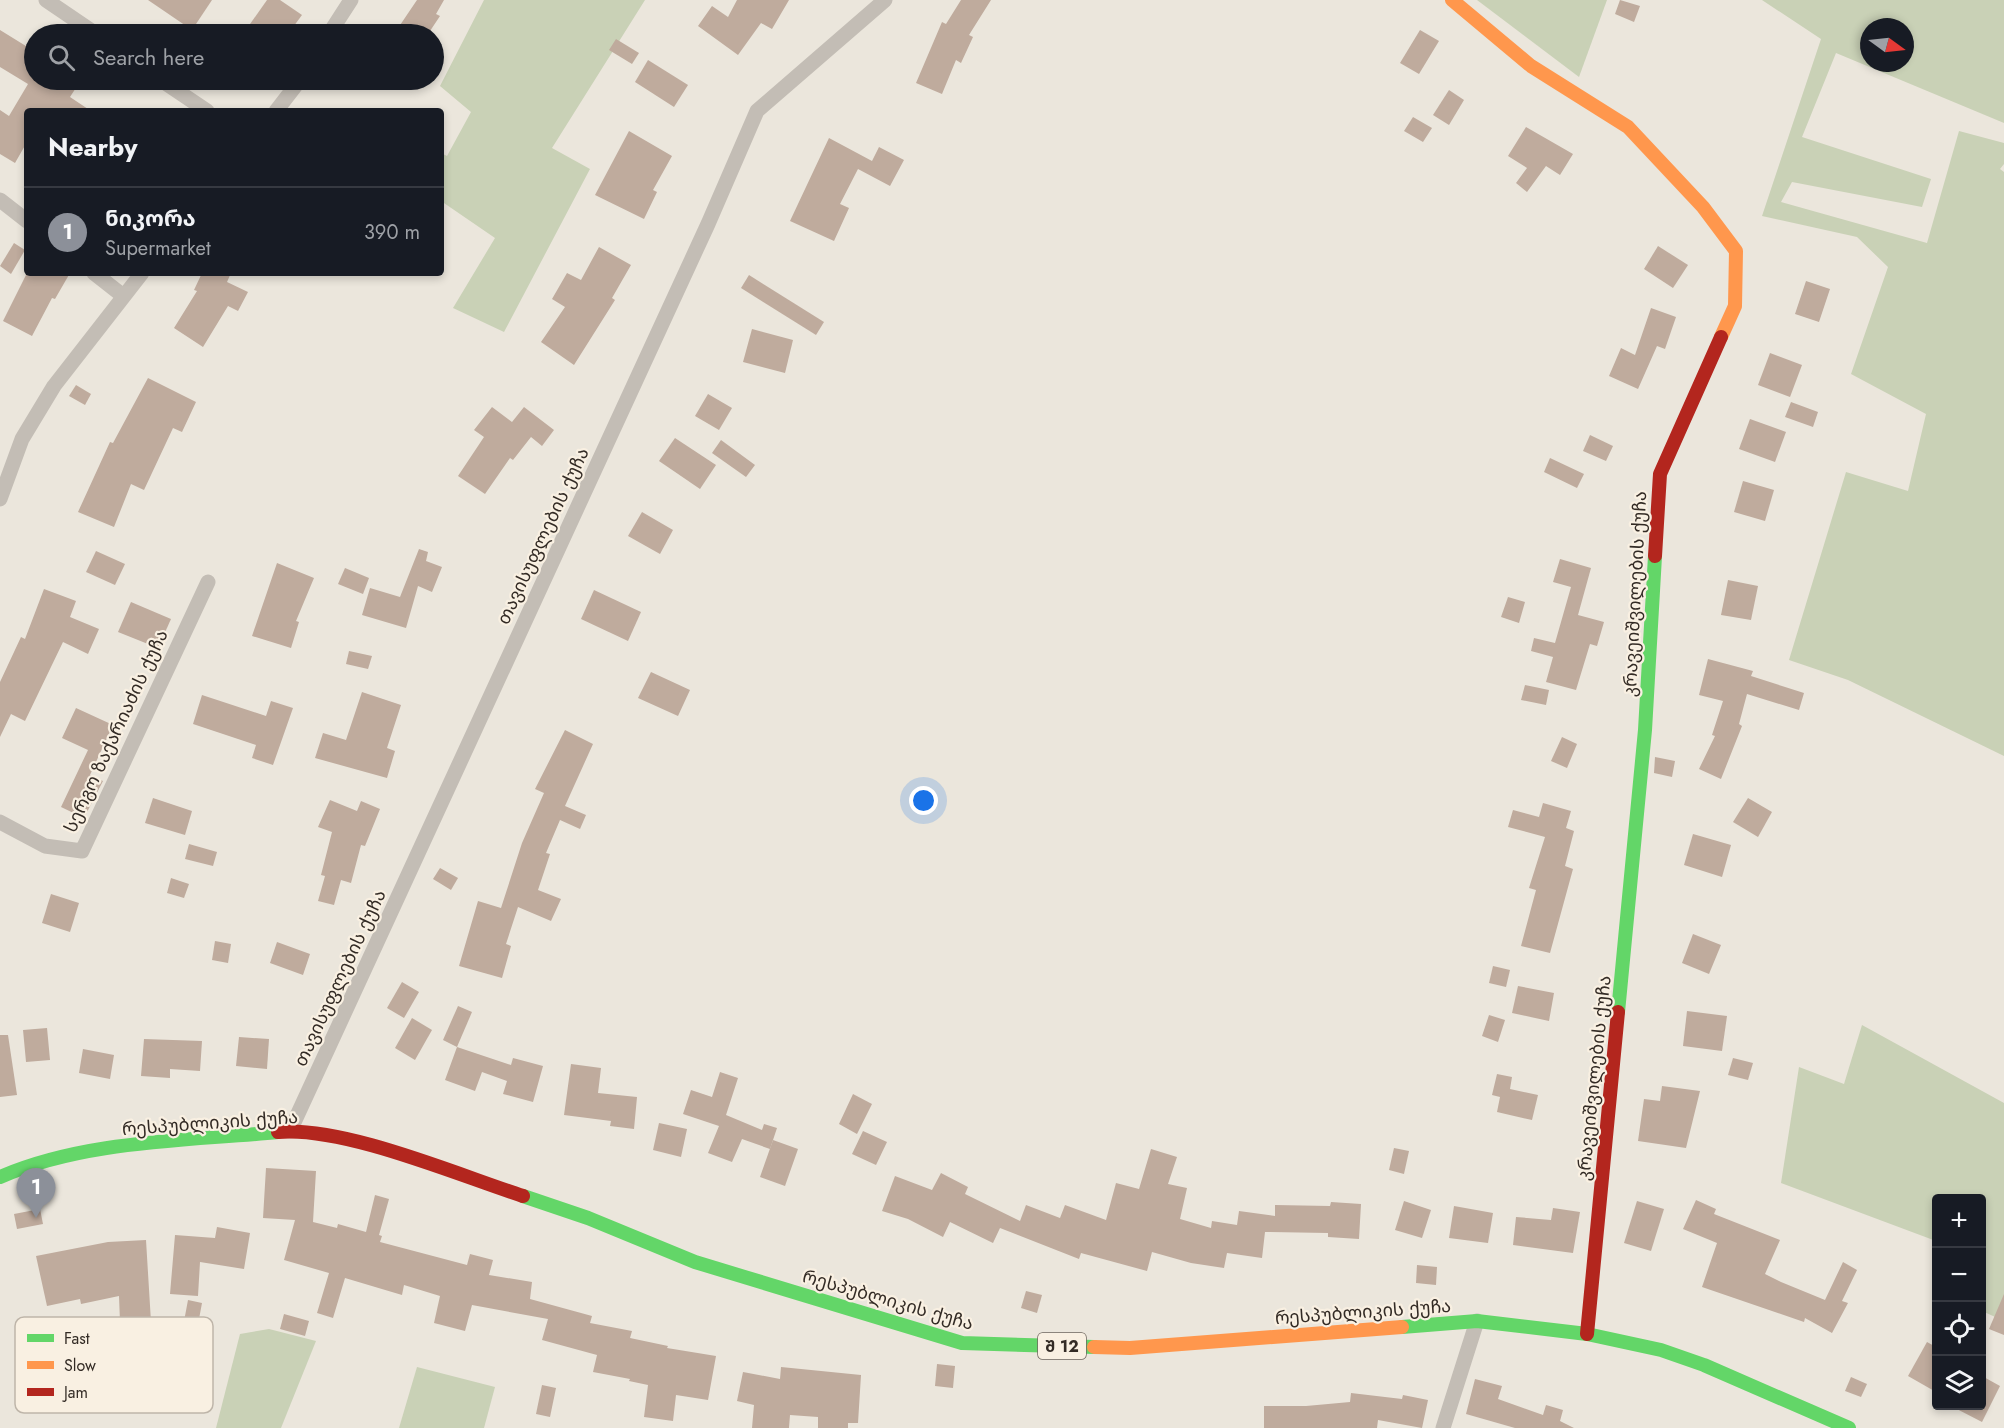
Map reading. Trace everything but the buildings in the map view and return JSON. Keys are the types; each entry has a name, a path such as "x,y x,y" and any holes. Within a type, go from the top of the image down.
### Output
{"main road":[{"name":"კრავეიშვილების ქუჩა","path":"1452,0 1531,66 1628,127 1703,207 1736,251 1735,306 1660,474 1646,730 1587,1334"},
{"name":"რესპუბლიკის ქუჩა","path":"0,1177 32,1163 111,1148 290,1131 359,1142 588,1218 695,1262 962,1343 1130,1348 1477,1321 1587,1334 1661,1350 1704,1365 1849,1428"}],"street":[{"path":"46,0 81,24"},
{"path":"335,24 351,0"},
{"name":"თავისუფლების ქუჩა","path":"290,1131 708,224 757,111 885,0"},
{"path":"176,90 203,108"},
{"path":"278,108 292,90"},
{"path":"0,200 24,219"},
{"path":"98,276 122,295"},
{"path":"0,500 22,439 54,386 122,295 139,276"},
{"name":"სერგო ზაქარიაძის ქუჩა","path":"0,822 45,846 82,851 208,582"},
{"path":"1443,1428 1477,1321"}],"green space":[{"path":"484,0 645,0 552,148 590,169 504,332 453,308 495,238 444,203 444,154 447,156 471,112 444,89 444,78"},
{"path":"1477,0 1607,0 1579,77"},
{"path":"1762,0 2004,0 2004,123 1882,72 1914,72 1914,18 1860,18 1860,63 1836,53 1802,137 1931,179 1922,207 1792,182 1781,202 1927,243 1959,131 2004,143 2004,164 2000,169 2004,172 2004,756 1848,680 1789,660 1846,472 1908,491 1926,414 1851,374 1888,267 1857,237 1762,216 1821,39"},
{"path":"1862,1025 2004,1103 2004,1321 1986,1313 1986,1194 1932,1194 1932,1240 1781,1183 1799,1067 1844,1084"},
{"path":"269,1329 316,1341 281,1428 216,1428 240,1334"},
{"path":"417,1367 495,1387 484,1428 399,1428"}],"traffic: fast":[{"path":"1618,1012 1645,730 1655,556"},
{"path":"0,1177 33,1165 101,1149 172,1140 278,1132"},
{"path":"523,1196 588,1218 695,1262 962,1343 1094,1347"},
{"path":"1402,1327 1477,1321 1587,1334 1661,1350 1704,1365 1849,1428"}],"traffic: slow":[{"path":"1452,0 1531,66 1628,127 1703,207 1736,251 1735,306 1721,337"},
{"path":"1094,1347 1130,1348 1402,1327"}],"traffic: jam":[{"path":"1655,556 1660,474 1721,337"},
{"path":"1587,1334 1618,1012"},
{"path":"278,1132 305,1132 367,1144 523,1196"}],"place":[{"name":"ნიკორა","path":"36,1218"}]}
